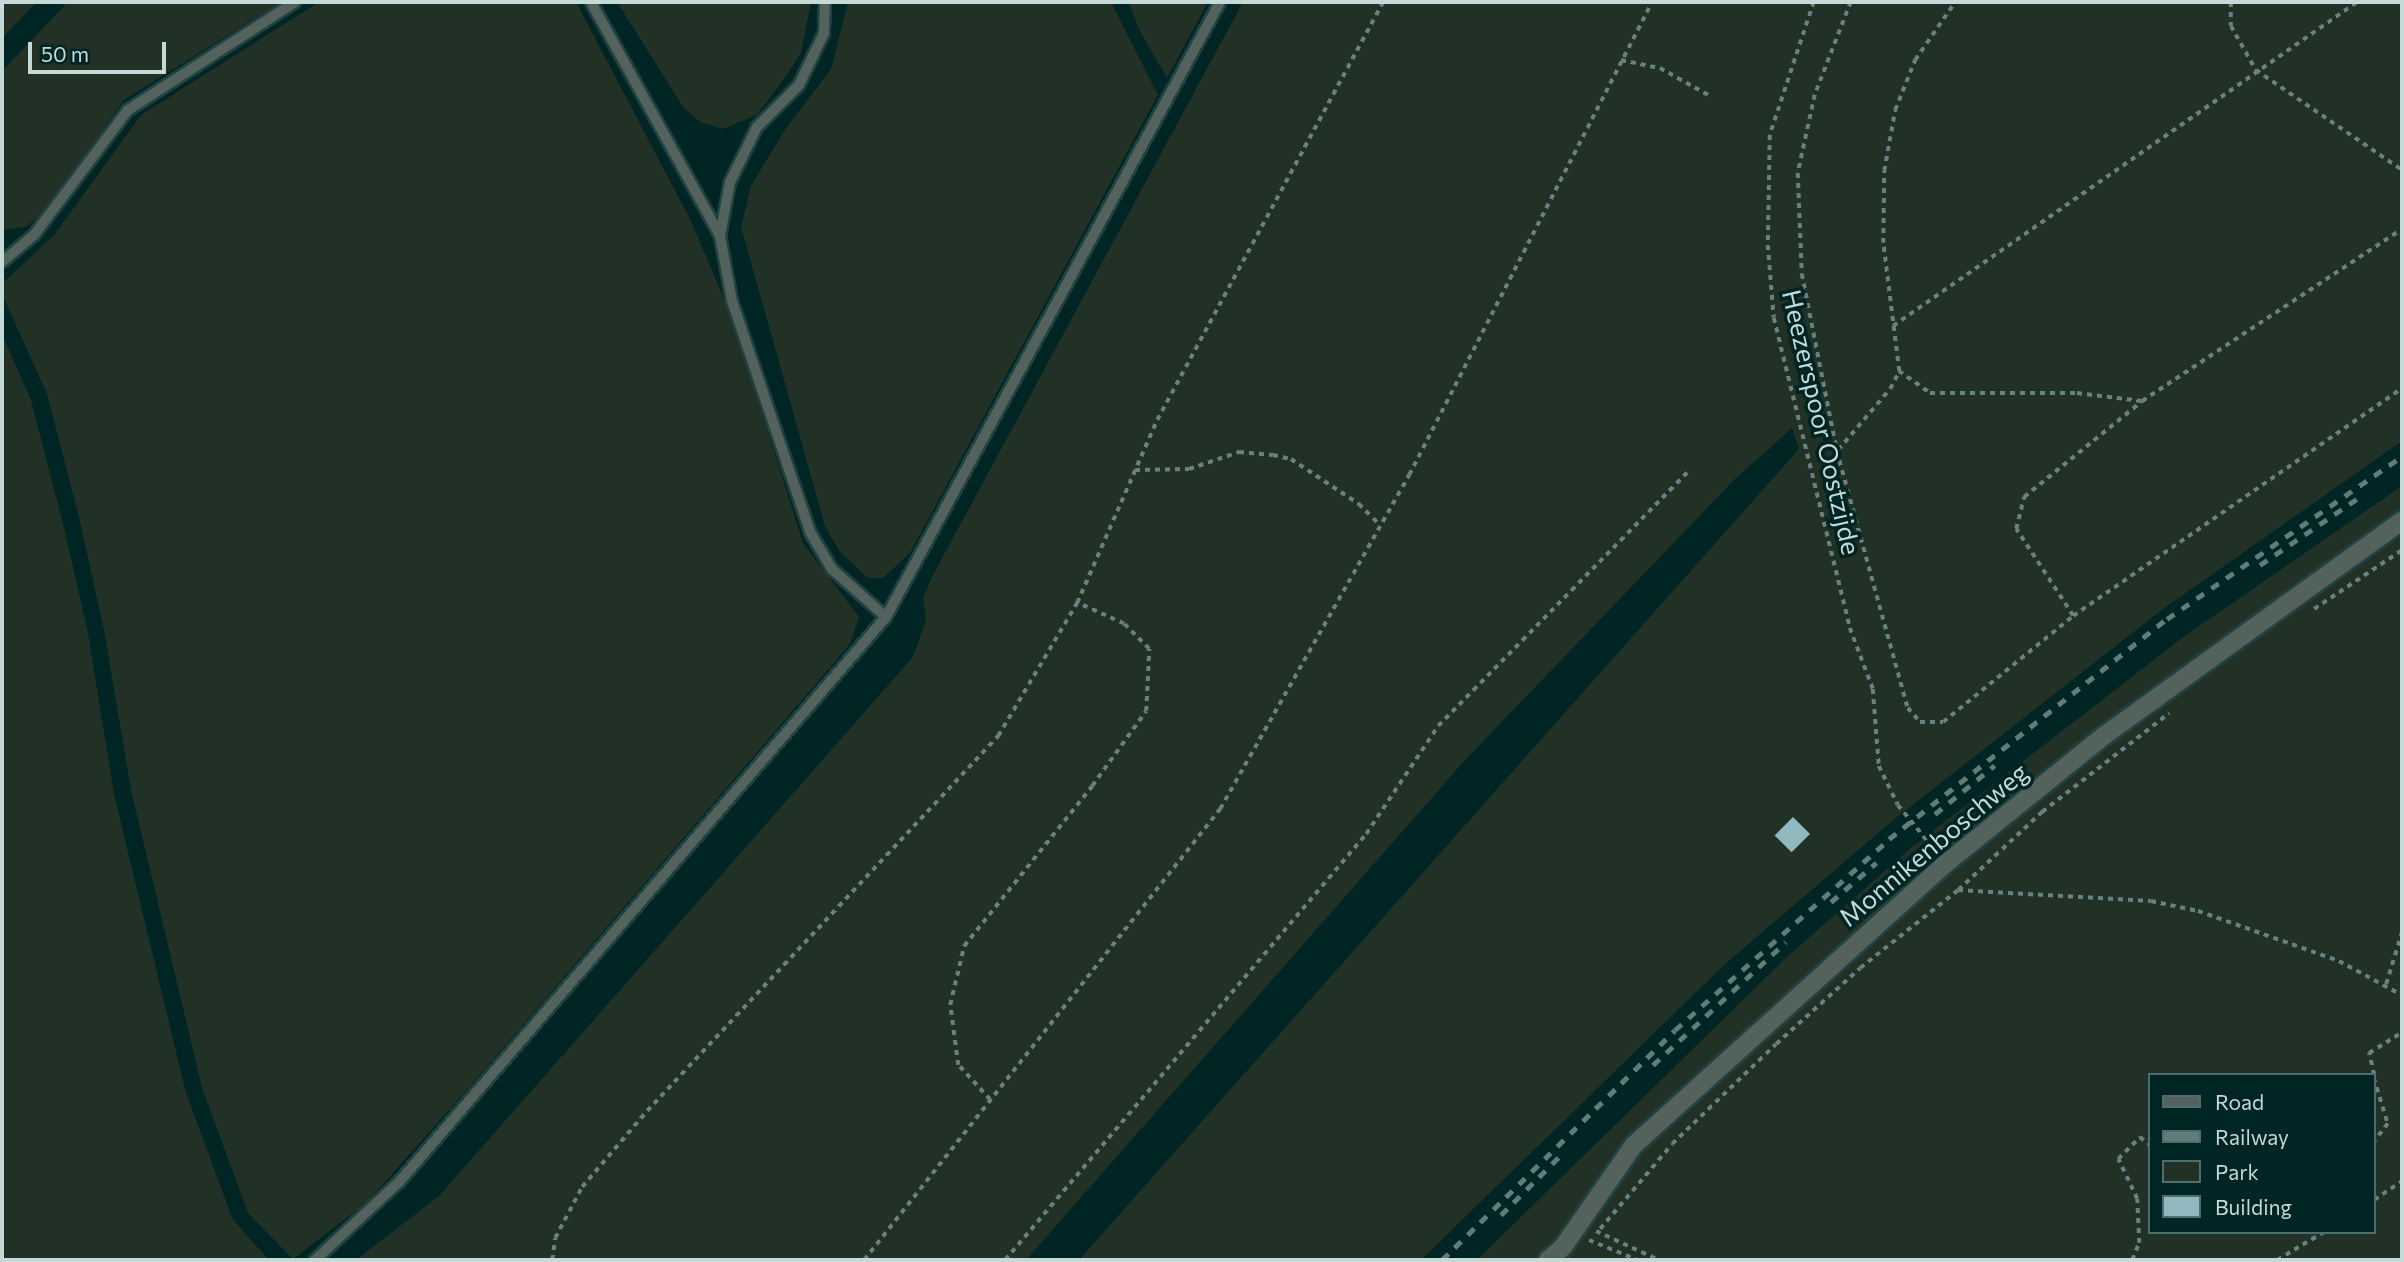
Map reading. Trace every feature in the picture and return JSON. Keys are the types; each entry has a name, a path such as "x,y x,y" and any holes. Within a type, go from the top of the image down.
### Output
{"street":[{"name":"Monnikenboschweg","path":"1548,1260 1634,1145 1945,864 2105,735 2402,521"}],"lane":[{"path":"2,262 34,235 128,110 295,2"},
{"path":"591,2 720,236 732,301 810,532 832,569 886,617"},
{"path":"720,236 730,182 757,127 799,85 824,33 825,2"},
{"path":"315,1260 400,1181 886,617 1220,2"}],"path":[{"path":"552,1260 555,1238 582,1188 647,1111 998,736 1077,603 1157,420 1383,2"},
{"path":"864,1260 1220,809 1381,526 1652,2"},
{"name":"Heezerspoor Oostzijde","path":"1814,2 1770,135 1768,231 1774,318 1850,628 1873,689 1879,766 1898,805 1945,864"},
{"path":"1851,2 1815,95 1798,173 1802,274 1838,451 1908,708 1920,722 1943,722 2073,616 2402,388"},
{"path":"1838,451 1890,389 1899,371 1883,243 1884,171 1895,110 1915,60 1955,2"},
{"path":"2231,2 2231,26 2256,70 2402,170"},
{"path":"1893,326 2357,2"},
{"path":"1621,60 1660,68 1710,96"},
{"path":"2073,616 2016,529 2024,497 2143,401 2402,229"},
{"path":"1899,371 1930,393 2077,393 2143,401"},
{"path":"1135,470 1189,469 1239,452 1273,454 1290,459 1348,496 1381,526"},
{"path":"1005,1260 1366,834 1438,726 1688,472"},
{"path":"2303,616 2402,550"},
{"path":"990,1100 958,1065 950,1005 964,946 1093,786 1146,711 1149,649 1124,624 1077,603"},
{"path":"1583,1247 1672,1144 1776,1044 1958,890 2042,812 2172,711"},
{"path":"1958,890 2151,901 2198,911 2339,961 2402,995"},
{"path":"2386,984 2402,932"},
{"path":"2373,1073 2369,1053 2402,1032"},
{"path":"2376,1083 2388,1125 2376,1140"},
{"path":"2132,1260 2140,1244 2137,1199 2118,1159 2140,1137 2148,1143"},
{"path":"2376,1199 2402,1181"},
{"path":"1579,1222 1659,1260"},
{"path":"2277,1260 2320,1234"},
{"path":"1589,1240 1638,1260"}],"green space":[{"path":"2,2 37,2 2,38"},
{"path":"68,2 281,2 124,100 47,209 26,227 2,230 2,71"},
{"path":"319,2 576,2 691,221 732,318 803,543 859,617 850,644 468,1089 366,1203 293,1259 248,1213 202,1088 131,790 104,630 79,517 47,394 2,294 2,284 55,234 141,115"},
{"path":"617,2 811,2 801,53 786,76 757,115 723,129 700,122 683,107"},
{"path":"848,2 1111,2 1158,95 910,553 883,578 868,578 840,552 825,526 741,227 751,186 784,131 831,69"},
{"path":"1128,2 1208,2 1167,78 1141,33"},
{"path":"1243,2 2402,2 2402,441 2163,609 1891,822 1724,965 1421,1260 1079,1260 1799,449 1792,428 1735,479 1466,759 1026,1260 356,1260 439,1196 913,657 926,621 923,598 934,573"},
{"path":"2,334 31,400 64,528 88,633 114,794 186,1093 233,1220 269,1260 2,1260"},
{"path":"2402,486 2402,1260 1477,1260 1788,956 1912,847 2186,635"}],"building":[{"path":"1793,817 1810,834 1792,852 1775,835"}],"railway":[{"path":"1442,1260 1675,1030 1889,839 2167,619 2402,456"},
{"path":"2260,565 2361,496"},
{"path":"1935,814 1995,765"},
{"path":"1831,902 1876,863"},
{"path":"1653,1065 1786,942"},
{"path":"1501,1215 1560,1156"}]}
